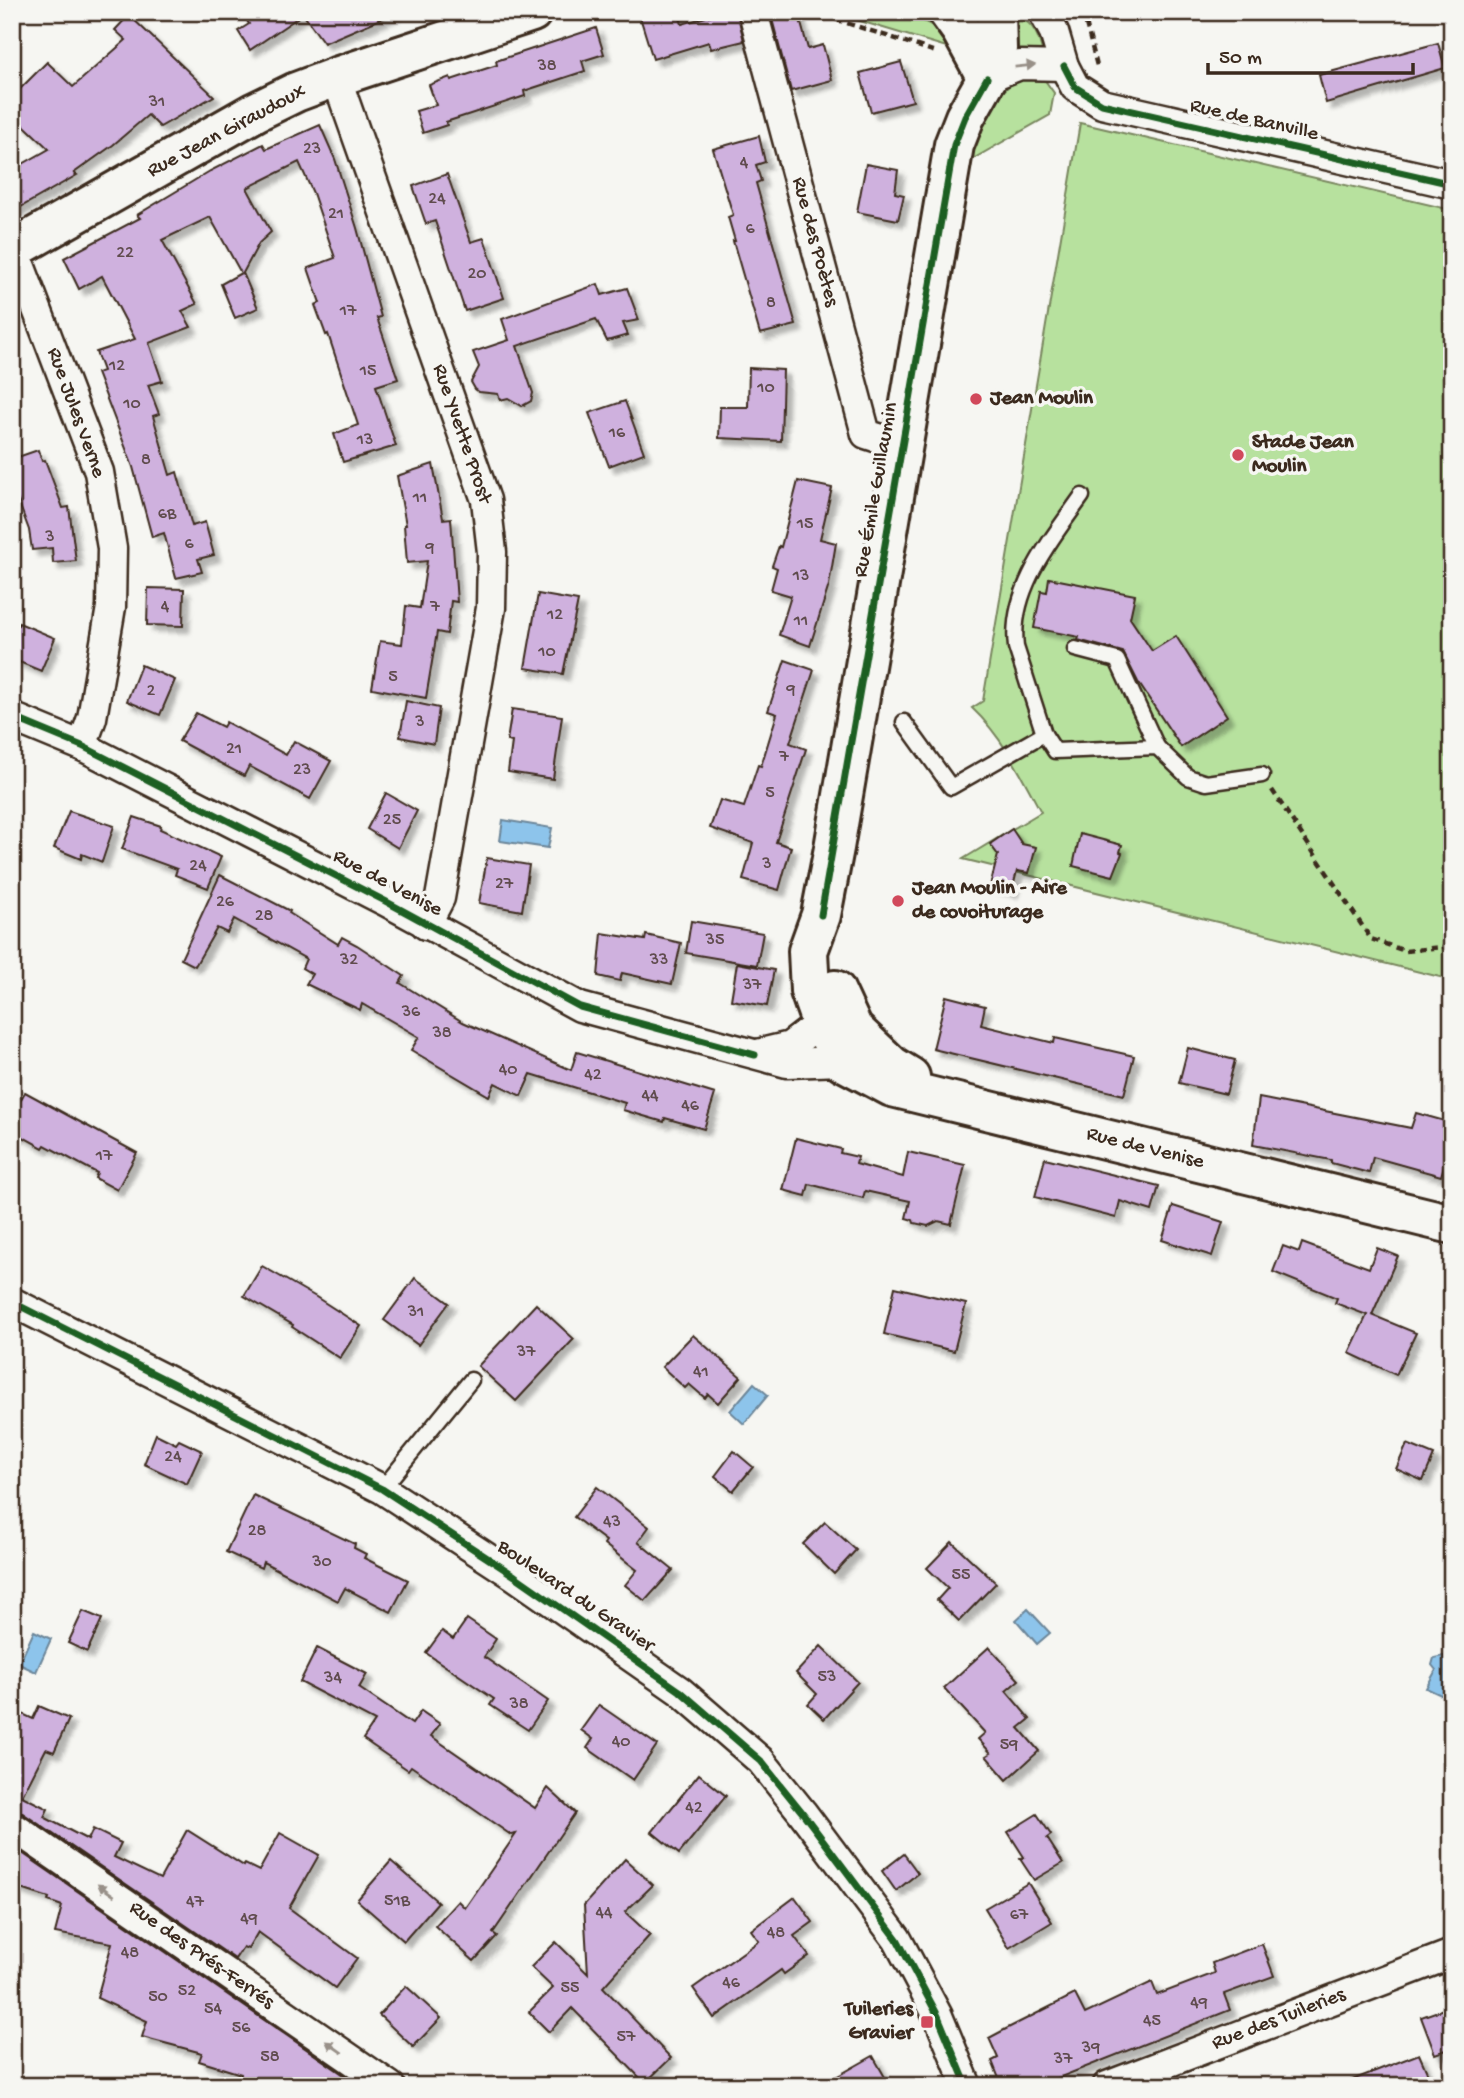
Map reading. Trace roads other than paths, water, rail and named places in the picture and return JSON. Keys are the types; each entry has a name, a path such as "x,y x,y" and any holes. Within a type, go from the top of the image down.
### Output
{"main road":[{"name":"Rue Jean Giraudoux","path":"13,250 255,112 296,92 532,12"},
{"path":"948,12 987,78"},
{"name":"Rue Émile Guillaumin","path":"821,1022 810,991 807,951 821,915 954,145 965,117 987,78 997,49 996,12"},
{"name":"Rue Émile Guillaumin","path":"821,915 832,984 853,1029 892,1066 954,1103"},
{"path":"821,1022 843,1062"},
{"name":"Rue de Venise","path":"843,1062 892,1087 1452,1224"}],"street":[{"name":"Rue des Poètes","path":"753,12 866,434 903,446"},
{"name":"Rue de Banville","path":"1042,12 1054,32 1064,66 1075,87 1102,104 1452,184"},
{"path":"987,78 1020,65 1064,66"},
{"name":"Rue Yvette Prost","path":"336,77 486,500 492,552 491,608 440,898 426,925"},
{"name":"Rue Jules Verne","path":"13,250 99,472 112,548 111,607 92,718 82,746"},
{"name":"Rue de Venise","path":"12,717 82,746 373,895 580,1007 787,1063 843,1062"},
{"path":"755,1055 790,1045 821,1022 832,984"},
{"name":"Boulevard du Gravier","path":"12,1302 382,1489 505,1569 680,1691 761,1761 897,1939 938,2016 967,2086"},
{"name":"Rue des Prés-Ferrés","path":"12,1826 390,2086"},
{"name":"Rue des Tuileries","path":"1107,2086 1452,1954"}],"lane":[{"path":"1082,496 1032,569 1014,635 1016,647 1044,734 1055,751 1157,747"},
{"path":"1075,649 1117,660 1157,747 1188,777 1206,783 1262,775"},
{"path":"904,722 951,786 1044,734"},
{"path":"382,1489 471,1380"}],"water":[{"path":"503,820 552,828 548,848 500,841"},
{"path":"754,1383 768,1395 744,1424 730,1411"},
{"path":"1028,1609 1050,1633 1037,1644 1016,1620"},
{"path":"34,1631 51,1639 36,1672 19,1664"},
{"path":"1443,1656 1452,1660 1452,1680 1443,1696 1426,1688 1436,1670 1432,1665 1434,1658"}],"place":[{"name":"Jean Moulin","path":"976,399"},
{"name":"Stade Jean Moulin","path":"1238,455"},
{"name":"Jean Moulin - Aire de covoiturage","path":"898,901"},
{"name":"Tuileries Gravier","path":"927,2022"}]}
